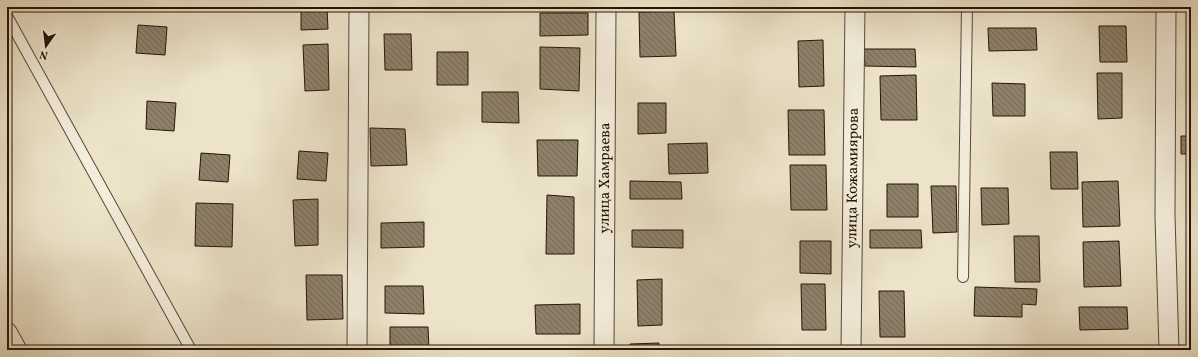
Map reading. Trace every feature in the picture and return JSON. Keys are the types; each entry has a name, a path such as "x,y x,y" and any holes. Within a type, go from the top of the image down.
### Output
{"street":[{"path":"357,350 359,7"},
{"name":"улица Хамраева","path":"604,350 606,7"},
{"name":"улица Кожамиярова","path":"851,350 855,7"},
{"path":"1166,7 1165,216 1169,350"},
{"path":"7,332 17,350"}],"lane":[{"path":"964,277 967,7"},
{"path":"7,16 191,350"}],"building":[{"path":"301,7 327,7 328,29 301,30"},
{"path":"1072,7 1072,8 1021,8"},
{"path":"1087,7 1123,7 1123,9 1087,9"},
{"path":"1187,7 1191,7 1191,20 1187,20"},
{"path":"674,11 676,56 640,57 639,12"},
{"path":"540,13 588,13 588,35 540,36"},
{"path":"138,25 167,27 165,55 136,53"},
{"path":"1099,26 1126,26 1127,62 1100,62"},
{"path":"988,28 1036,28 1037,50 989,51"},
{"path":"1188,33 1191,33 1191,78 1189,78"},
{"path":"384,34 411,34 412,70 385,70"},
{"path":"823,40 824,86 799,87 798,41"},
{"path":"328,44 329,90 305,91 303,45"},
{"path":"540,47 580,48 579,91 540,89"},
{"path":"864,49 915,49 916,67 865,66"},
{"path":"437,52 468,52 468,85 437,85"},
{"path":"1097,73 1122,73 1122,118 1098,119"},
{"path":"916,75 917,120 881,120 880,76"},
{"path":"992,83 1025,84 1025,116 993,116"},
{"path":"482,92 518,92 519,123 482,122"},
{"path":"147,101 176,103 174,131 146,129"},
{"path":"638,103 666,103 666,133 638,134"},
{"path":"788,110 824,110 825,155 789,155"},
{"path":"370,128 405,129 407,165 371,166"},
{"path":"1181,136 1191,136 1191,154 1181,154"},
{"path":"537,140 578,140 577,176 538,176"},
{"path":"707,143 708,173 669,174 668,144"},
{"path":"299,151 328,153 326,181 297,179"},
{"path":"1050,152 1077,152 1078,189 1051,189"},
{"path":"201,153 230,155 228,182 199,180"},
{"path":"790,165 826,165 827,210 791,210"},
{"path":"630,181 681,182 682,199 630,199"},
{"path":"1118,181 1120,226 1083,227 1082,182"},
{"path":"887,184 918,184 918,217 887,217"},
{"path":"931,186 956,186 957,232 933,233"},
{"path":"981,188 1008,188 1009,224 982,225"},
{"path":"547,195 574,197 574,254 546,254"},
{"path":"318,199 318,245 295,246 293,200"},
{"path":"196,203 233,204 232,247 195,246"},
{"path":"424,222 424,247 381,248 381,223"},
{"path":"632,230 683,230 683,248 632,247"},
{"path":"870,230 921,230 922,248 870,248"},
{"path":"1014,236 1039,236 1040,282 1015,282"},
{"path":"800,241 831,241 831,274 800,273"},
{"path":"1119,241 1121,286 1084,287 1083,242"},
{"path":"306,275 342,275 343,319 307,320"},
{"path":"662,279 662,325 638,326 637,280"},
{"path":"801,284 825,284 826,330 802,330"},
{"path":"385,286 423,286 424,314 385,313"},
{"path":"975,287 1037,289 1036,305 1022,304 1022,317 974,316"},
{"path":"879,291 904,291 905,337 880,337"},
{"path":"580,304 580,334 536,334 535,305"},
{"path":"1079,307 1127,307 1128,329 1080,330"},
{"path":"390,327 428,327 429,350 390,350"},
{"path":"659,343 659,350 631,350 630,344"},
{"path":"890,348 915,348 915,350 890,350"}]}
